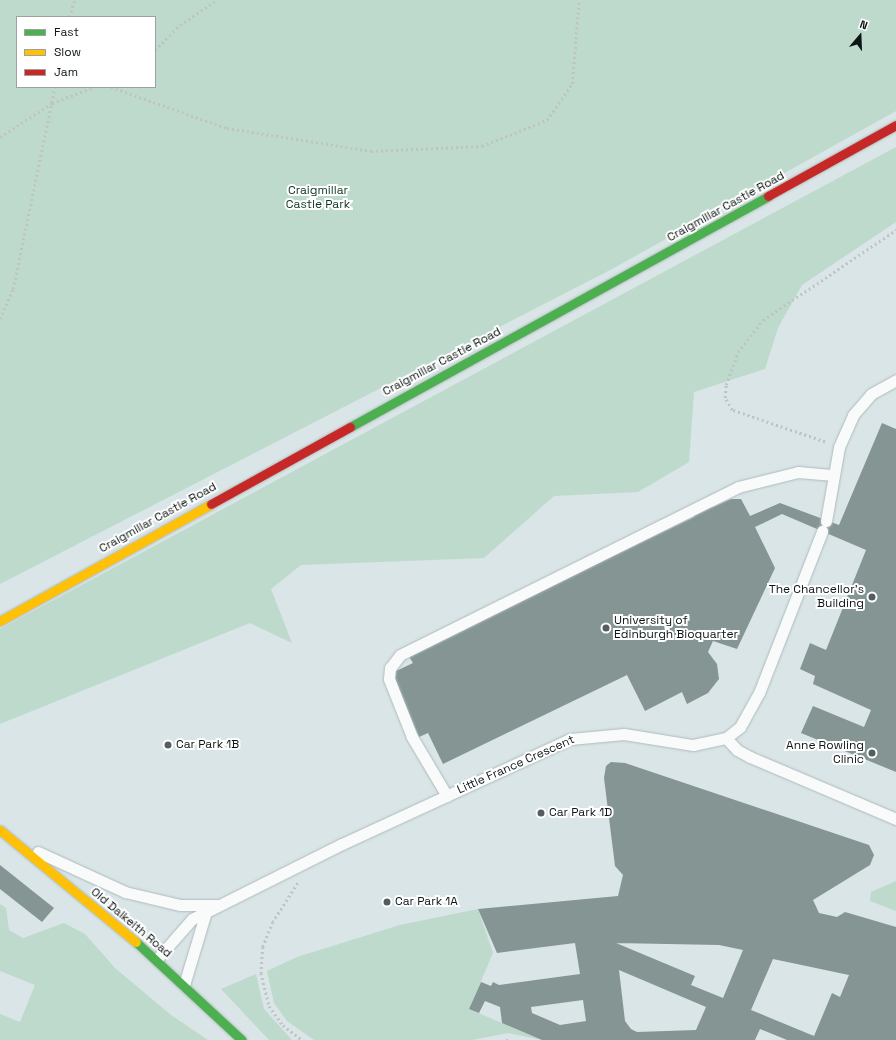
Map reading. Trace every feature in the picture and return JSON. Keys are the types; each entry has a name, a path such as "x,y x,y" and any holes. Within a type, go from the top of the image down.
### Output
{"street":[{"name":"Craigmillar Castle Road","path":"0,621 896,125"},
{"name":"Old Dalkeith Road","path":"0,830 157,959 242,1040"}],"lane":[{"name":"Little France Crescent","path":"157,959 192,919 205,915 219,905 570,739 624,734 694,745 726,738 740,727 759,693 824,526 838,447 853,415 867,399 896,380"},
{"path":"447,796 412,737 389,679 390,668 400,655 738,487 798,472 834,475"},
{"path":"726,738 750,757 896,819"},
{"name":"Little France Crescent","path":"14,841 125,892 180,905 219,905"},
{"path":"184,985 205,915"}],"path":[{"path":"69,16 75,0"},
{"path":"156,49 180,25 217,0"},
{"path":"114,88 227,128 371,151 482,146 548,120 572,84 579,0"},
{"path":"0,319 13,289 56,88"},
{"path":"0,137 52,103 91,88"},
{"path":"838,447 732,410 725,398 726,385 738,352 763,320 896,230"},
{"path":"301,880 273,922 263,947 261,973 269,1006 302,1040"},
{"path":"506,1040 511,1040"}],"green space":[{"name":"Craigmillar Castle Park","path":"0,0 896,0 896,111 612,269 0,584"},
{"path":"896,147 896,222 802,285 778,328 765,369 694,392 689,462 638,492 554,496 484,558 301,565 271,589 292,643 250,623 0,724 0,629"},
{"path":"896,881 896,911 870,901 871,892"},
{"path":"0,904 6,908 9,930 23,938 64,923 85,934 115,968 171,1015 208,1040 0,1040 0,1014 20,1022 35,985 0,971"},
{"path":"478,909 493,953 469,1009 542,1040 508,1033 472,1040 314,1040 287,1021 274,1003 267,971 297,957 400,925"},
{"path":"256,974 264,1009 292,1040 269,1040 221,989"}],"building":[{"name":"University of Edinburgh Bioquarter","path":"882,423 896,429 896,772 801,733 813,706 864,727 871,710 813,684 815,676 800,669 810,643 826,650 866,550 782,514 755,527 775,568 737,649 713,641 708,652 717,664 719,679 708,693 687,704 682,692 645,711 627,675 443,764 428,733 419,737 392,673 413,663 408,655 595,564 594,560 611,552 613,556 694,517 692,513 711,503 713,507 731,499 741,499 750,516 780,503 839,525"},
{"path":"611,762 625,763 869,845 874,855 870,865 813,900 819,913 837,917 845,912 896,927 896,1040 787,1040 760,1029 755,1040 542,1040 502,1023 500,1007 485,1001 479,1013 469,1009 481,982 491,986 493,982 499,985 580,974 575,943 497,953 478,909 618,896 623,875 615,866 604,778 606,766","holes":["616,943 719,945 743,950 723,998 691,985 695,976","773,959 849,975 840,997 832,993 814,1036 751,1010","619,970 706,1007 696,1030 637,1032 631,1029 625,1021","583,1000 586,1021 560,1025 532,1013 531,1007"]},
{"path":"0,865 54,908 42,922 0,889"}],"traffic: fast":[{"path":"350,427 768,196"},
{"path":"136,942 242,1040"}],"traffic: slow":[{"path":"0,621 211,504"},
{"path":"0,830 136,942"}],"traffic: jam":[{"path":"768,196 896,125"},
{"path":"211,504 350,427"}],"place":[{"name":"The Chancellor's Building","path":"872,597"},
{"name":"University of Edinburgh Bioquarter","path":"606,628"},
{"name":"Car Park 1B","path":"168,745"},
{"name":"Anne Rowling Clinic","path":"872,753"},
{"name":"Car Park 1D","path":"541,813"},
{"name":"Car Park 1A","path":"387,902"}]}
